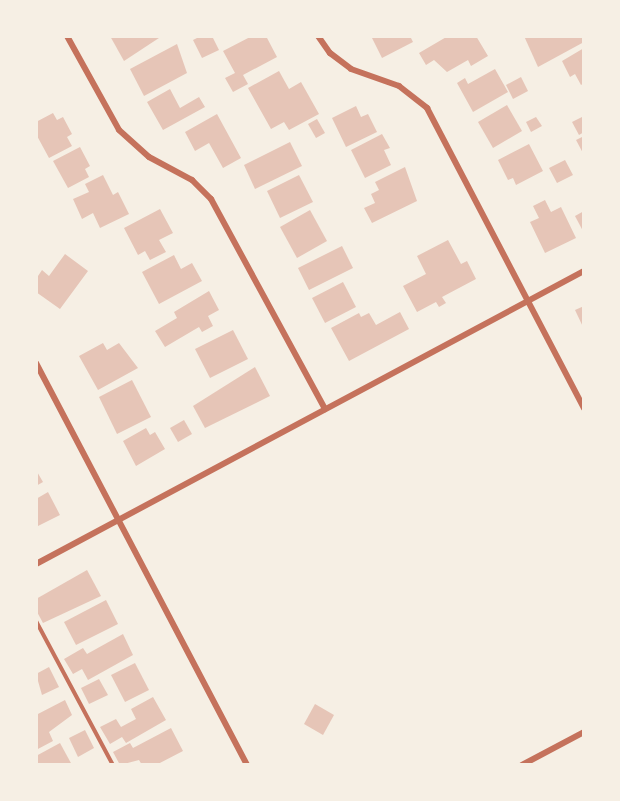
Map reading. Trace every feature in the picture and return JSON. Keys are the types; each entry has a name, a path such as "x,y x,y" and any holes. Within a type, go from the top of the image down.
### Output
{"street":[{"path":"67,36 119,130 149,157 192,180 211,199 325,409"},
{"path":"318,36 351,69 399,86 427,108 531,300 584,408"},
{"path":"36,564 584,271"},
{"path":"36,363 247,765"},
{"path":"522,765 584,732"}],"lane":[{"path":"36,621 113,765"}],"building":[{"path":"110,36 162,36 124,61"},
{"path":"201,36 212,36 219,50 202,58 193,40"},
{"path":"252,36 266,36 277,57 243,75 248,84 233,92 225,78 235,73 223,51"},
{"path":"371,36 410,36 413,42 382,58"},
{"path":"448,36 476,36 488,56 471,66 468,60 447,72 434,60 426,65 419,53"},
{"path":"524,36 584,36 584,42 538,67"},
{"path":"177,44 187,73 144,96 130,69"},
{"path":"584,48 584,83 581,85 575,74 570,77 562,61"},
{"path":"495,69 508,92 473,112 457,83 465,78 468,84"},
{"path":"279,71 289,89 301,82 319,114 289,130 284,122 271,129 248,88"},
{"path":"521,77 528,91 513,99 506,85"},
{"path":"170,89 180,108 199,97 205,107 163,130 147,102"},
{"path":"507,105 522,131 493,148 478,122"},
{"path":"356,106 361,117 368,114 377,132 346,147 332,118"},
{"path":"53,113 57,120 63,117 72,134 67,137 72,146 49,158 36,134 36,122"},
{"path":"217,114 241,158 223,168 209,143 195,151 185,132"},
{"path":"584,116 584,132 579,135 572,122"},
{"path":"536,117 542,126 531,132 526,122"},
{"path":"317,119 325,133 316,138 308,124"},
{"path":"382,134 390,148 384,150 391,165 365,178 351,150"},
{"path":"584,136 584,155 576,140"},
{"path":"290,142 302,166 255,189 244,165"},
{"path":"529,144 543,171 516,185 513,178 508,180 498,160"},
{"path":"80,147 90,166 85,169 89,177 68,188 53,161"},
{"path":"565,160 573,175 557,183 549,168"},
{"path":"405,167 417,201 372,223 364,208 375,203 371,194 379,190 375,182"},
{"path":"103,175 113,195 118,192 129,214 100,228 93,213 82,219 73,199 89,192 85,184"},
{"path":"299,175 313,202 280,218 267,191"},
{"path":"545,200 551,212 561,207 576,238 545,253 530,222 539,218 533,206"},
{"path":"160,209 173,233 159,240 166,252 150,260 145,251 138,255 124,228"},
{"path":"310,210 327,241 297,258 280,227"},
{"path":"584,211 584,233 575,216"},
{"path":"448,240 461,264 467,261 476,279 442,297 446,303 439,307 436,302 417,312 403,286 426,274 417,256"},
{"path":"342,246 353,268 309,290 298,268"},
{"path":"65,254 88,271 60,309 36,292 36,279 42,270 49,276"},
{"path":"174,255 181,269 192,263 202,281 159,304 142,272"},
{"path":"343,282 356,307 325,323 312,298"},
{"path":"209,291 219,310 208,316 213,326 202,332 199,327 165,347 155,331 177,318 174,312"},
{"path":"584,306 584,329 575,310"},
{"path":"400,312 409,329 349,361 331,328 359,313 361,317 369,313 376,325"},
{"path":"233,330 248,359 210,378 195,349"},
{"path":"103,343 107,350 119,343 138,368 98,390 79,356"},
{"path":"255,367 270,396 205,428 193,406"},
{"path":"132,380 151,417 117,434 99,397"},
{"path":"184,420 192,434 178,442 170,428"},
{"path":"146,428 150,435 155,432 165,449 136,466 123,441"},
{"path":"36,470 43,482 36,486"},
{"path":"48,492 60,515 38,526 36,499"},
{"path":"87,570 101,596 43,623 36,610 36,599"},
{"path":"106,600 118,624 76,645 64,622"},
{"path":"123,634 133,655 88,680 82,669 73,674 64,659 83,648 87,654"},
{"path":"135,663 149,690 125,702 111,675"},
{"path":"49,667 59,687 42,695 36,674"},
{"path":"99,679 108,695 89,704 81,688"},
{"path":"153,697 166,720 126,743 122,737 110,744 100,727 116,719 121,727 136,719 131,709"},
{"path":"65,700 72,715 49,732 53,741 36,750 36,715"},
{"path":"315,704 334,715 323,735 304,724"},
{"path":"171,728 183,751 156,765 142,765 139,760 120,765 113,752 130,743 133,748"},
{"path":"85,730 94,748 78,757 69,738"},
{"path":"60,743 72,765 36,765 36,756"}]}
